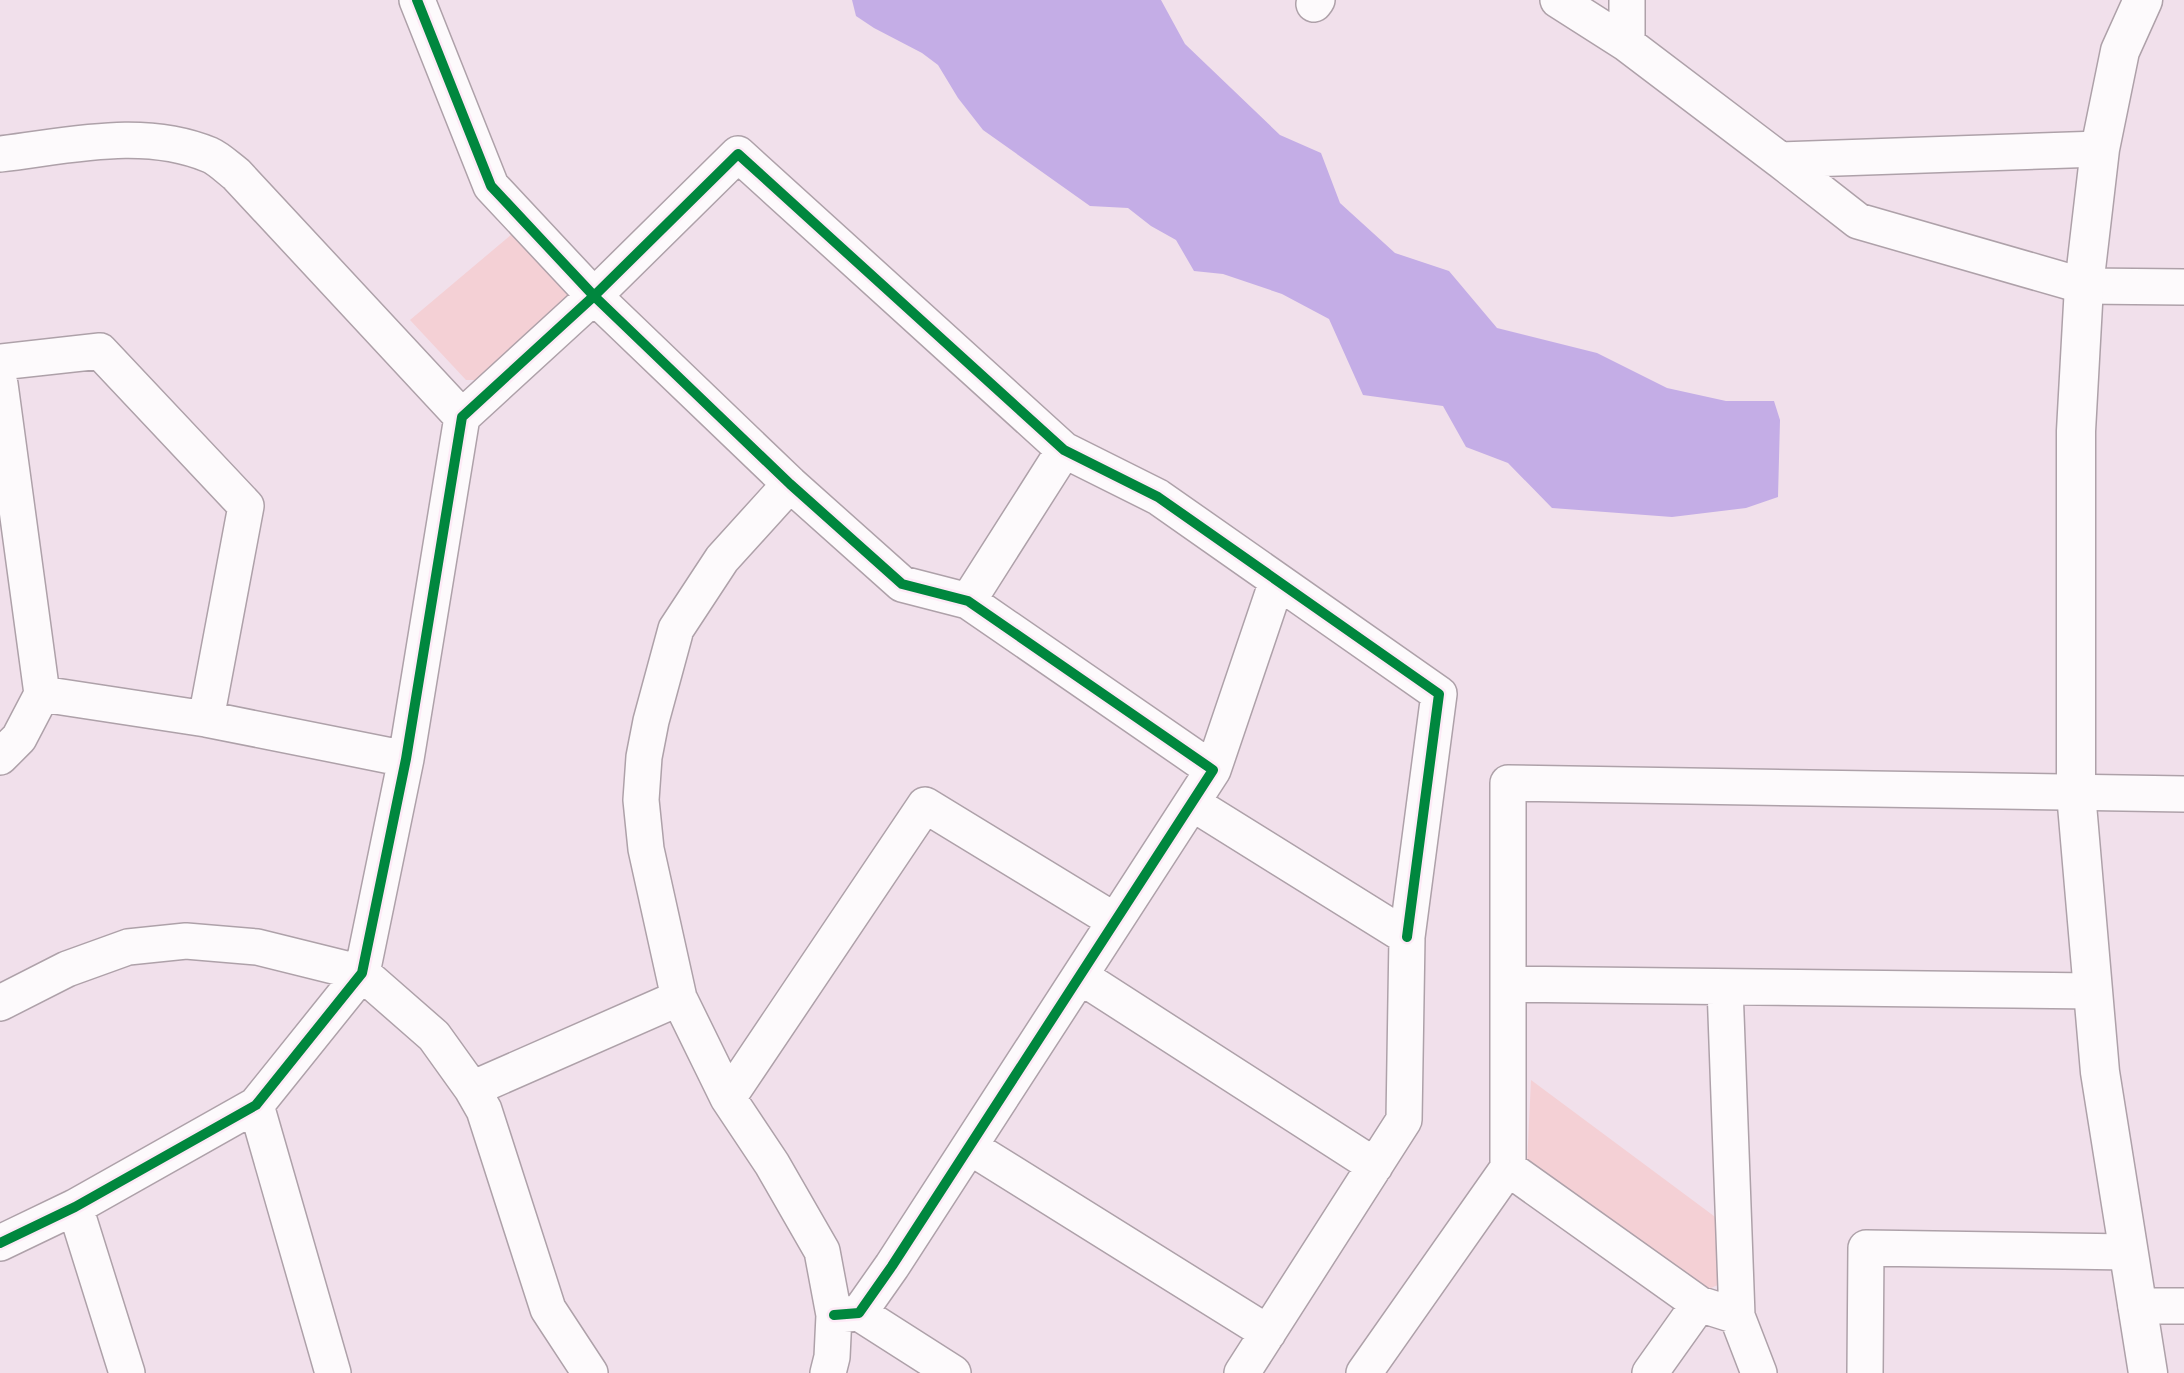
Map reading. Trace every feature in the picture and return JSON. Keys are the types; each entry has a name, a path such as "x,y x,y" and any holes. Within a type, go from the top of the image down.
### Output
{"street":[{"path":"417,0 491,186 594,296 790,484 902,584 968,601 1213,770"},
{"path":"1558,0 1628,44 1858,221 2084,286 2184,287"},
{"path":"1626,0 1628,44"},
{"path":"2143,0 2120,51 2100,149 2084,286 2076,432 2076,793 2100,1072 2148,1373"},
{"path":"0,154 131,138 171,144 211,155 236,174 461,417"},
{"path":"1780,160 2100,149"},
{"path":"0,1243 75,1207 256,1105 362,973 406,759 461,417 594,296 738,154 1064,450 1158,497 1439,694 1407,937 1404,1120 1242,1373"},
{"path":"0,362 100,351 246,506 205,719"},
{"path":"0,384 12,565 42,694 19,738 0,757"},
{"path":"968,601 1064,450"},
{"path":"790,484 722,559 676,629 644,757 641,800 646,849 679,998 728,1098 772,1164 822,1251 846,1314 953,1373"},
{"path":"828,1373 846,1314 892,1266 1213,770 1277,581"},
{"path":"42,694 205,719 406,759"},
{"path":"1364,1373 1508,1168 1508,783 2184,794"},
{"path":"1192,803 1407,937"},
{"path":"728,1098 925,805 1115,921"},
{"path":"0,1003 67,969 128,947 186,941 257,947 362,973 433,1036 484,1110 548,1309 590,1373"},
{"path":"1080,976 1375,1166"},
{"path":"1508,984 2093,991"},
{"path":"1725,987 1737,1316 1759,1373"},
{"path":"472,1089 679,998"},
{"path":"256,1105 333,1373"},
{"path":"970,1146 1268,1333"},
{"path":"1508,1168 1699,1304 1737,1316"},
{"path":"75,1207 127,1373"},
{"path":"1865,1373 1866,1248 2128,1252"},
{"path":"1650,1373 1699,1304"},
{"path":"2136,1306 2184,1306"}],"shaded area":[{"path":"852,0 1161,0 1185,44 1280,135 1321,153 1340,203 1395,253 1449,271 1497,328 1597,353 1667,388 1726,401 1774,401 1780,420 1778,497 1746,508 1672,517 1552,508 1508,463 1466,447 1443,406 1363,395 1329,319 1282,294 1223,274 1194,271 1176,240 1151,226 1128,208 1090,206 983,130 958,98 938,65 856,16"},
{"path":"512,234 568,290 567,309 478,380 466,380 410,320"},
{"path":"1531,1080 1722,1222 1726,1282 1708,1289 1527,1164"}],"cycle path":[{"path":"417,0 491,186 594,296 790,484 902,584 968,601 1213,770 892,1266 859,1313 834,1315"},
{"path":"0,1243 75,1207 256,1105 362,973 406,759 462,417 594,296 738,154 1064,450 1158,497 1439,694 1407,937"}]}
